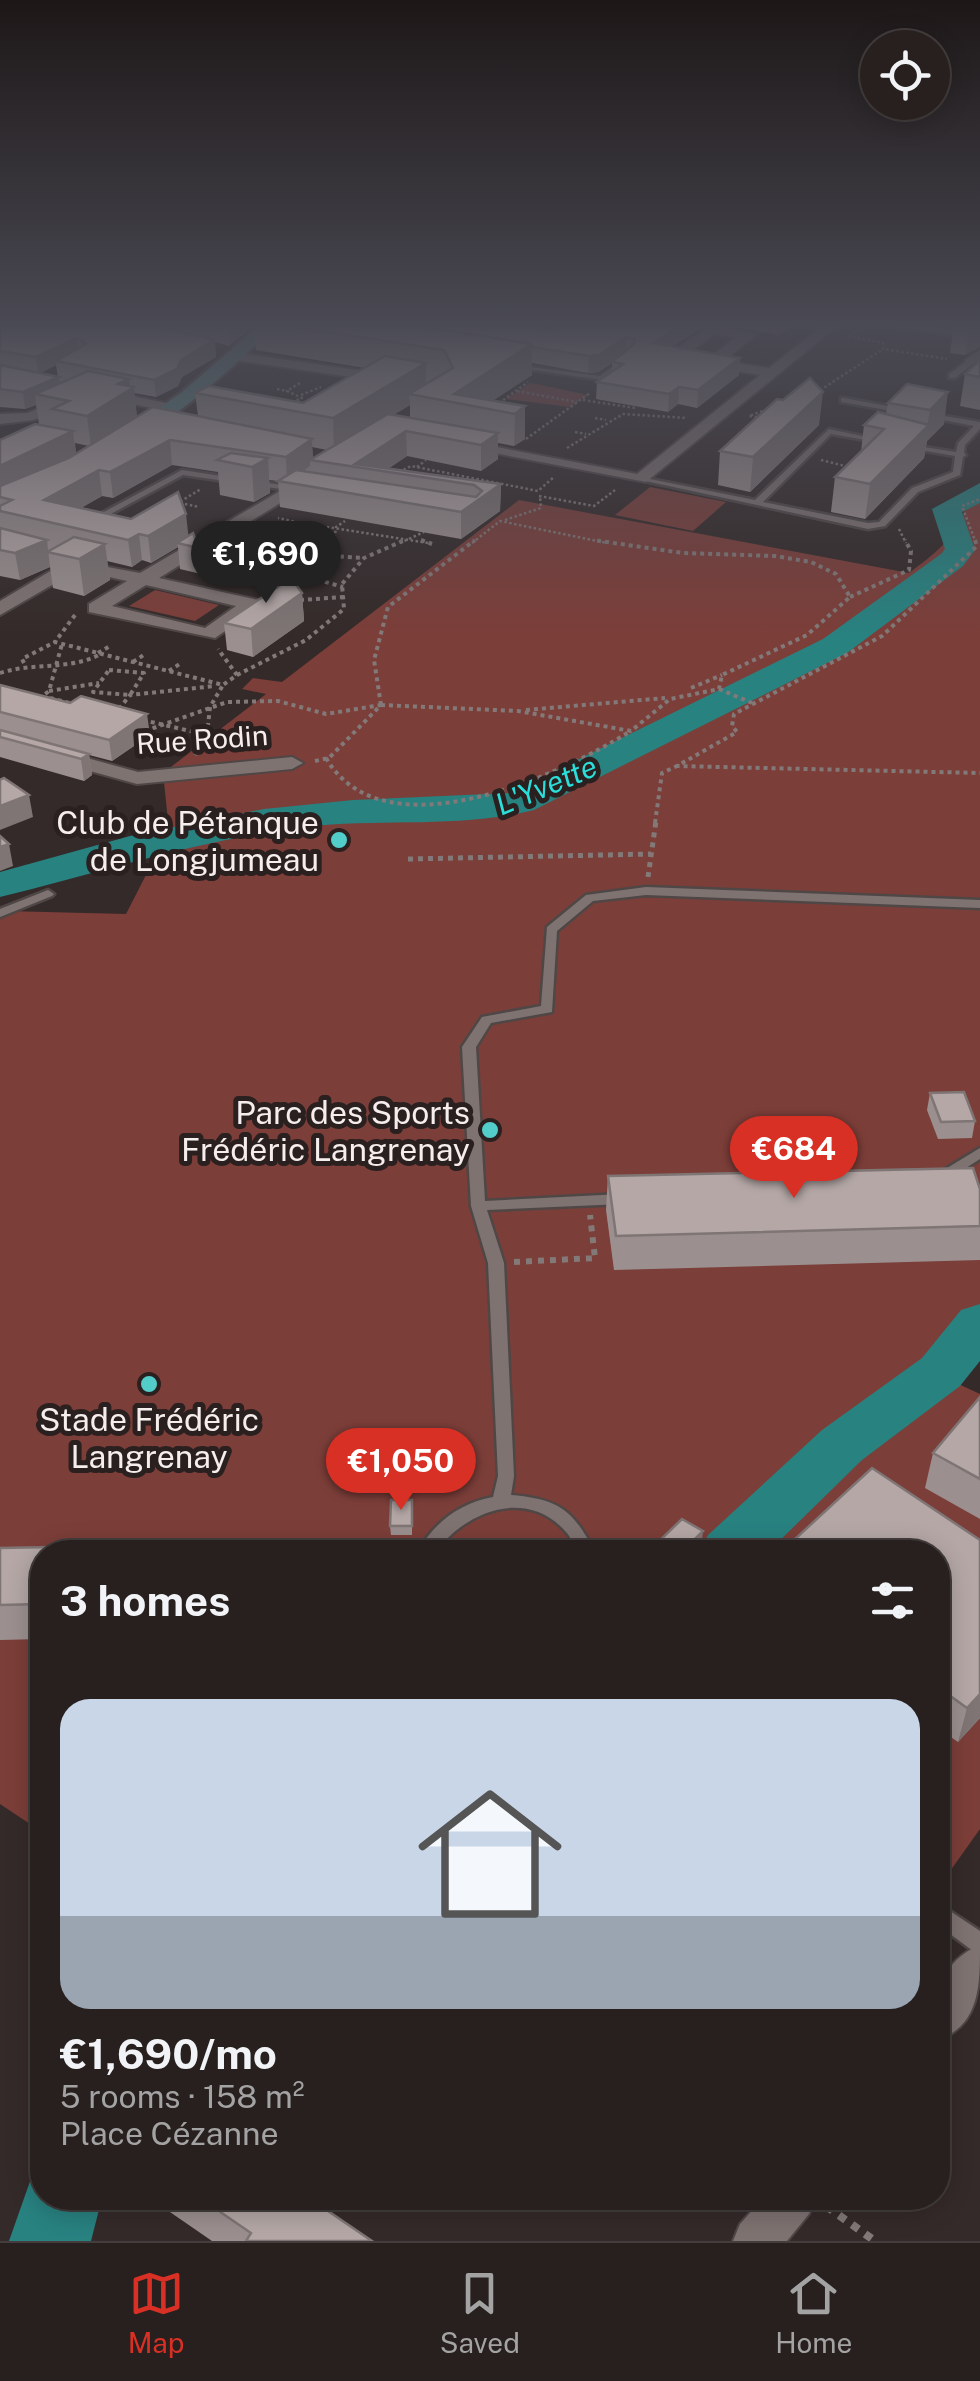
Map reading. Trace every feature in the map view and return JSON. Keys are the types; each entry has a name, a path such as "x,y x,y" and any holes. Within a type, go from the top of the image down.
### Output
{"street":[{"path":"0,439 24,428"},
{"path":"112,447 144,428"},
{"path":"167,428 174,429"},
{"path":"438,440 510,454 566,458 640,479 704,428"},
{"path":"0,609 66,561 145,579 252,604 208,634 96,608 145,579 304,485"},
{"name":"Rue Rodin","path":"0,740 137,778 292,762"},
{"path":"950,2004 980,1966"},
{"path":"757,2241 783,2210"}],"lane":[{"path":"640,479 852,526 882,524 915,490 957,472 962,455 960,444 976,428"},
{"path":"757,503 829,431 962,455"},
{"path":"88,522 182,472 304,485"},
{"path":"500,1501 506,1476 496,1263 478,1206 469,1046 487,1020 547,1008 551,930 590,898 646,891 980,904"},
{"path":"0,913 48,894"},
{"path":"921,1192 980,1153"},
{"path":"478,1206 647,1198"},
{"path":"433,1540 454,1516 500,1501 528,1503 553,1512 572,1527 579,1540"},
{"path":"950,1922 980,1944"}],"path":[{"path":"510,454 542,428"},
{"path":"549,428 553,428"},
{"path":"381,705 374,660 388,608 502,521 540,508 538,493 595,428"},
{"path":"575,432 586,434"},
{"path":"516,433 531,436"},
{"path":"804,456 855,468"},
{"path":"391,477 426,460"},
{"path":"397,463 492,480 594,506 622,485"},
{"path":"449,472 458,466"},
{"path":"200,507 175,504 210,486"},
{"path":"646,891 662,773 737,732 732,726 734,714 882,636 977,546 962,506 980,499"},
{"path":"280,510 270,516 416,538 432,544"},
{"path":"222,552 313,514"},
{"path":"345,521 336,527 330,553 337,558 364,558 424,532"},
{"path":"502,521 559,535 684,553 743,554 823,566 837,573 850,598"},
{"path":"379,532 390,525"},
{"path":"326,758 330,772 355,794 377,800 492,795 631,731 650,708 769,658 826,626 850,598 909,570 911,552 901,530"},
{"path":"229,542 216,550 343,587"},
{"path":"186,774 186,765 205,745 210,707 223,685 306,640 344,608 343,587 364,558"},
{"path":"269,576 280,568"},
{"path":"298,600 344,596"},
{"path":"24,663 22,659 55,642 75,615"},
{"path":"55,642 223,685"},
{"path":"49,692 62,644"},
{"path":"216,645 237,676"},
{"path":"0,673 24,663 77,669 110,646"},
{"path":"133,662 146,654"},
{"path":"169,672 181,663"},
{"path":"152,667 116,714 207,735"},
{"path":"144,673 109,670 93,692 130,694 223,685"},
{"path":"719,690 722,675"},
{"path":"32,703 49,692 99,682"},
{"path":"688,690 719,690 752,704"},
{"path":"26,692 79,705"},
{"path":"518,711 672,697"},
{"path":"132,728 146,732 158,724 239,700 278,700 326,714 381,705 518,711 631,731"},
{"path":"317,766 307,763 326,758 381,705"},
{"path":"677,766 980,773"},
{"path":"408,859 651,854"},
{"path":"496,1263 595,1258 589,1199"},
{"path":"832,2210 875,2241"}],"shaded area":[{"path":"650,487 726,502 693,531 615,515"},
{"name":"Parc des Sports Frédéric Langrenay","path":"980,497 980,1343 952,1381 980,1394 980,1829 950,1871 950,1540 30,1540 30,1824 0,1804 0,917 6,911 126,914 169,830 163,773 266,694 242,689 253,678 282,682 519,500 909,573 952,534 967,501"},
{"path":"155,590 219,605 195,621 129,606"}],"building":[{"path":"27,428 73,431 0,466 0,440"},
{"path":"119,428 255,428 312,439 286,457 170,440 110,472 99,470 44,500 131,519 178,492 186,514 148,536 139,534 128,540 0,511 0,506 12,500 0,497 0,486 69,458"},
{"path":"365,428 467,428 498,433 481,445 406,431 355,464 501,484 461,512 278,481 296,470 476,497 482,491 474,485 310,460"},
{"path":"746,428 785,428 753,457 720,451"},
{"path":"877,428 926,428 870,484 835,477 884,429"},
{"path":"231,453 268,458 252,467 217,460"},
{"path":"0,528 47,540 15,553 0,550"},
{"path":"193,533 199,548 177,543"},
{"path":"74,537 105,544 79,559 47,552"},
{"path":"291,578 302,593 251,629 224,623"},
{"path":"0,685 70,703 81,696 147,714 109,740 0,712"},
{"path":"0,730 89,754 81,759 0,737"},
{"path":"4,778 29,795 0,806 0,780"},
{"path":"964,1092 975,1121 941,1122 930,1093"},
{"path":"973,1168 980,1189 980,1226 616,1236 608,1176"},
{"path":"980,1397 980,1479 933,1453"},
{"path":"872,1468 980,1540 980,1694 967,1708 950,1696 950,1540 794,1540"},
{"path":"391,1500 412,1500 412,1526 390,1526"},
{"path":"682,1519 703,1531 694,1540 660,1540"},
{"path":"30,1547 30,1604 0,1605 0,1548"},
{"path":"217,2210 327,2210 372,2241 246,2241 251,2233"}],"waterway":[{"name":"L'Yvette","path":"0,885 130,848 219,828 353,811 479,809 521,802 835,646 952,560 960,550 946,509 980,492"},
{"path":"742,1540 842,1445 941,1372 980,1323"},
{"path":"50,2241 59,2210"}],"place":[{"name":"Club de Pétanque de Longjumeau","path":"339,840"},
{"name":"Parc des Sports Frédéric Langrenay","path":"490,1130"},
{"name":"Stade Frédéric Langrenay","path":"149,1384"}]}
